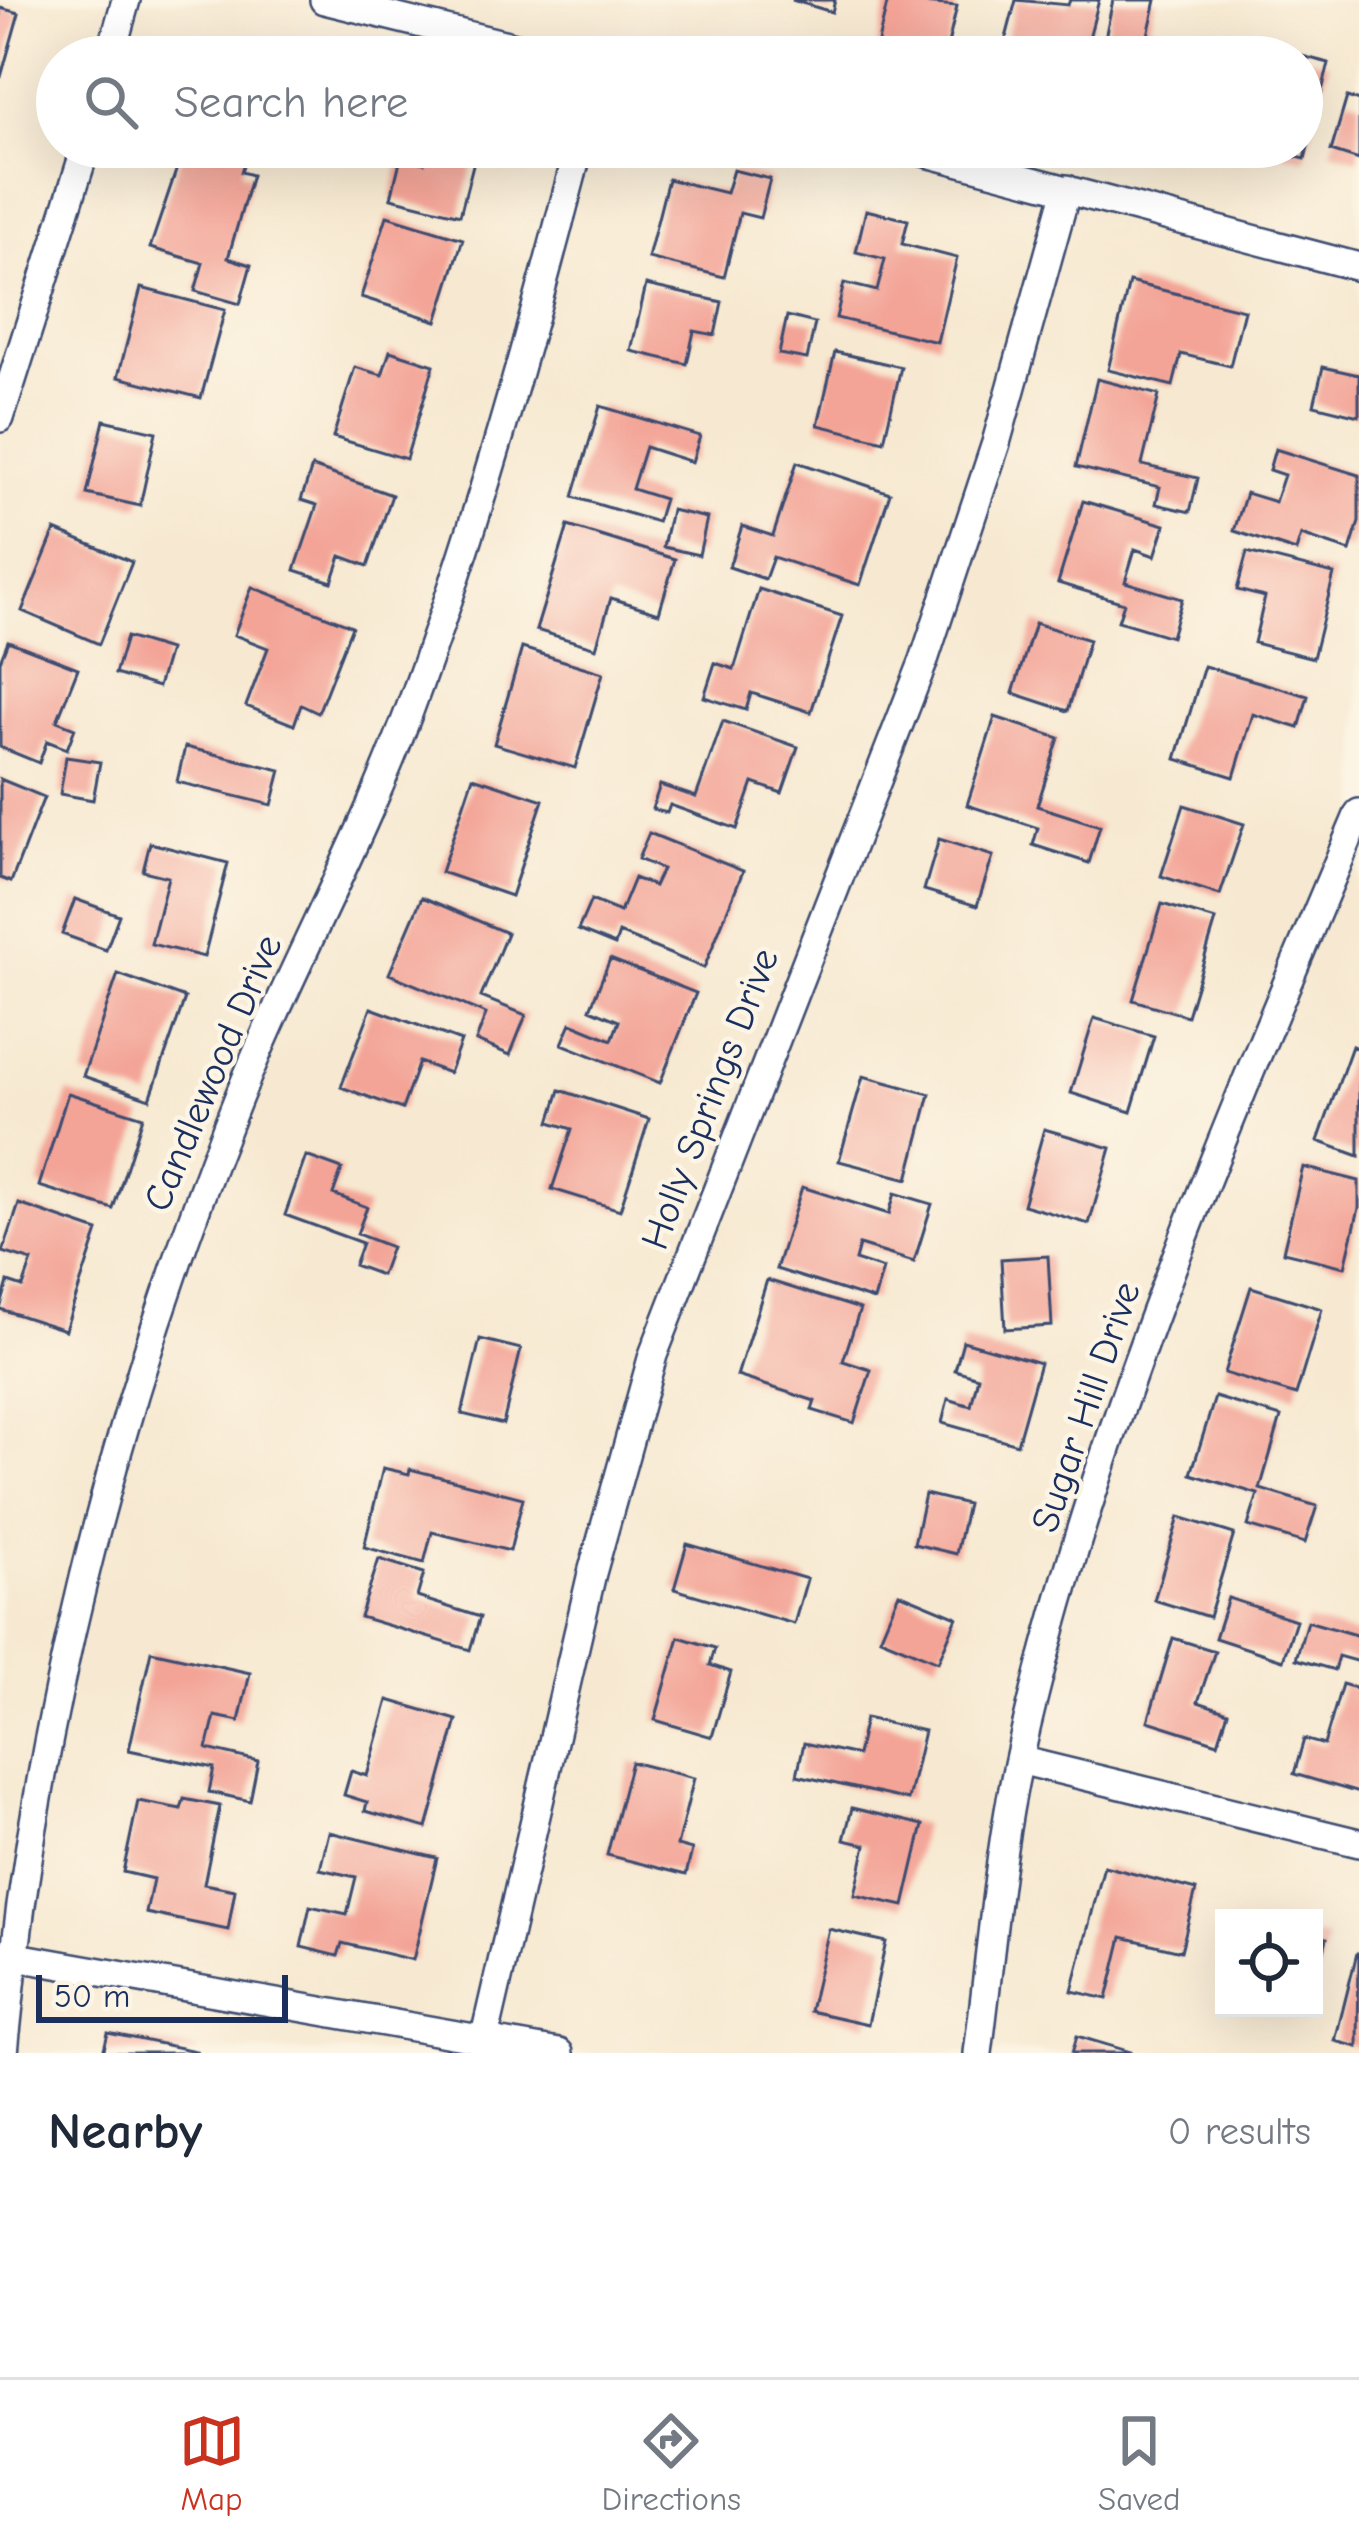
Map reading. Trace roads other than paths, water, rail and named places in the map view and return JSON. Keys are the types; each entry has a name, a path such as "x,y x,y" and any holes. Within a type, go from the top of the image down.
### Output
{"street":[{"path":"116,36 126,0"},
{"path":"324,0 471,36"},
{"path":"0,418 79,168"},
{"name":"Candlewood Drive","path":"4,2053 6,1955 101,1504 153,1327 231,1115 378,788 464,564 573,168"},
{"path":"986,168 1359,267"},
{"name":"Holly Springs Drive","path":"482,2046 592,1573 653,1355 924,660 996,443 1067,189"},
{"name":"Sugar Hill Drive","path":"978,2053 1018,1760 1042,1664 1107,1460 1177,1264 1359,813"},
{"path":"1018,1760 1359,1843"},
{"path":"6,1955 482,2046 559,2053"}]}
